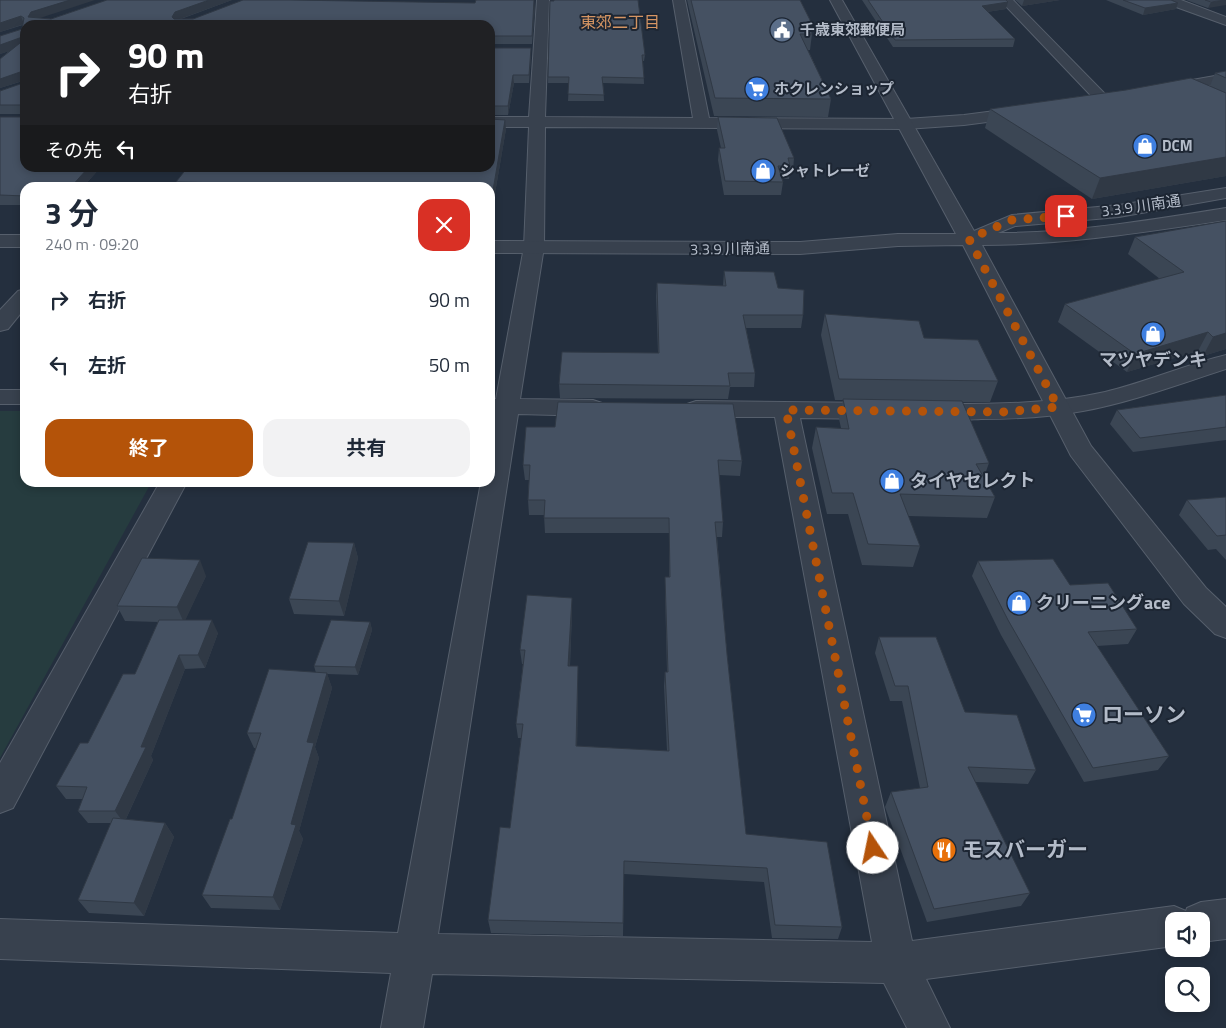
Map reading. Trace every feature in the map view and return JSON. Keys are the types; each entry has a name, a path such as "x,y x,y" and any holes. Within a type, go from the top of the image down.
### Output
{"street":[{"path":"495,426 534,247 537,122 532,50 543,0"},
{"path":"679,0 702,123"},
{"path":"836,0 969,239 1080,450 1195,596 1226,626"},
{"path":"1006,0 1104,101"},
{"path":"1169,0 1226,21"},
{"path":"1206,14 1226,10"},
{"path":"1151,92 1226,78"},
{"path":"1179,87 1202,98"},
{"path":"1087,104 1123,98"},
{"path":"495,122 906,124 964,120 1042,110"},
{"name":"3.3.9 川南通","path":"969,239 1012,220 1119,211 1226,193"},
{"name":"3.3.9 川南通","path":"495,247 800,248 898,240 1024,239 1054,237 1226,214"},
{"path":"0,241 20,241"},
{"path":"0,324 20,300"},
{"path":"676,408 1003,412 1058,407 1104,399 1226,362"},
{"path":"0,397 20,397"},
{"path":"498,406 616,408"},
{"path":"786,410 896,963 929,1028"},
{"path":"0,797 171,487"},
{"path":"402,1028 486,487"},
{"path":"1210,921 1226,919"},
{"path":"0,940 414,954 896,963 1165,927"}],"green space":[{"path":"0,411 20,411 20,487 149,487 0,758"}],"building":[{"path":"0,0 70,0 31,12 28,17 51,19 107,0 209,0 175,12 172,17 174,19 193,19 243,0 475,3 476,0 534,0 532,36 495,36 495,20 24,20 21,16 0,23"},
{"path":"638,0 645,55 642,55 644,78 602,77 604,95 568,94 569,77 548,77 550,1"},
{"path":"691,0 800,0 811,22 807,22 812,34 800,34 831,99 715,98"},
{"path":"868,0 1006,0 1008,2 982,6 1015,39 895,40"},
{"path":"1123,0 1171,0 1178,3 1145,8"},
{"path":"1205,0 1225,0 1211,2"},
{"path":"20,30 20,38 0,45 0,36"},
{"path":"20,43 20,72 0,79 0,59"},
{"path":"495,48 531,48 529,75 513,75 508,106 495,106"},
{"path":"1226,71 1226,78 1215,73"},
{"path":"1191,78 1226,93 1226,157 1100,178 990,109 1126,90"},
{"path":"20,84 20,105 0,105 0,91"},
{"path":"0,117 20,117 20,172 84,172 75,182 20,182 20,196 0,195"},
{"path":"718,117 777,118 794,158 788,158 790,166 778,166 783,182 725,181 719,148 725,148"},
{"path":"495,119 505,120 494,182 176,182 184,172 495,172"},
{"path":"1226,221 1226,333 1213,337 1208,332 1135,354 1065,304 1184,272 1135,237"},
{"path":"724,271 774,272 778,288 804,290 803,315 743,315 755,373 728,373 730,386 559,384 562,352 659,353 657,283 726,286"},
{"path":"825,314 919,321 924,338 978,340 998,381 839,379"},
{"path":"1226,395 1226,427 1140,438 1117,410"},
{"path":"843,399 962,401 989,463 976,464 995,497 900,494 920,546 868,544 853,493 832,493 816,427 849,429"},
{"path":"558,402 733,404 742,461 718,460 723,522 715,522 746,834 827,842 842,927 775,925 767,868 624,861 623,923 488,920 500,827 510,828 523,724 516,724 525,650 520,650 527,595 572,598 568,666 578,666 576,746 669,751 665,672 668,672 665,577 670,577 669,518 544,518 545,500 528,500 530,465 523,465 526,427 555,427"},
{"path":"1226,497 1226,535 1217,536 1187,500"},
{"path":"308,542 354,543 339,601 289,599"},
{"path":"142,558 200,560 177,607 117,606"},
{"path":"1053,559 1070,585 1108,583 1137,629 1088,632 1169,756 1093,768 1008,620 978,561"},
{"path":"159,620 212,620 198,655 179,655 141,747 146,747 115,811 78,811 87,787 56,786 80,743 88,743 123,674 135,674"},
{"path":"331,620 370,622 355,667 314,666"},
{"path":"879,637 936,637 965,712 1017,715 1036,770 968,767 1030,893 934,909 891,792 928,787 908,686 895,686"},
{"path":"269,669 327,673 307,742 314,743 291,824 296,825 273,897 202,895 230,819 232,819 261,733 247,733"},
{"path":"113,818 165,823 134,903 78,900"}],"place":[{"name":"千歳東郊郵便局","path":"782,30"},
{"name":"ホクレンショップ","path":"757,89"},
{"name":"DCM","path":"1145,146"},
{"name":"シャトレーゼ","path":"763,171"},
{"name":"マツヤデンキ","path":"1153,334"},
{"name":"タイヤセレクト","path":"892,481"},
{"name":"クリーニングace","path":"1019,603"},
{"name":"ローソン","path":"1084,715"},
{"name":"モスバーガー","path":"944,850"}],"district":[{"name":"東郊二丁目","path":"620,22"}],"route":[{"path":"873,848 786,410 1003,412 1058,407 969,239 1012,220 1066,216"}]}
